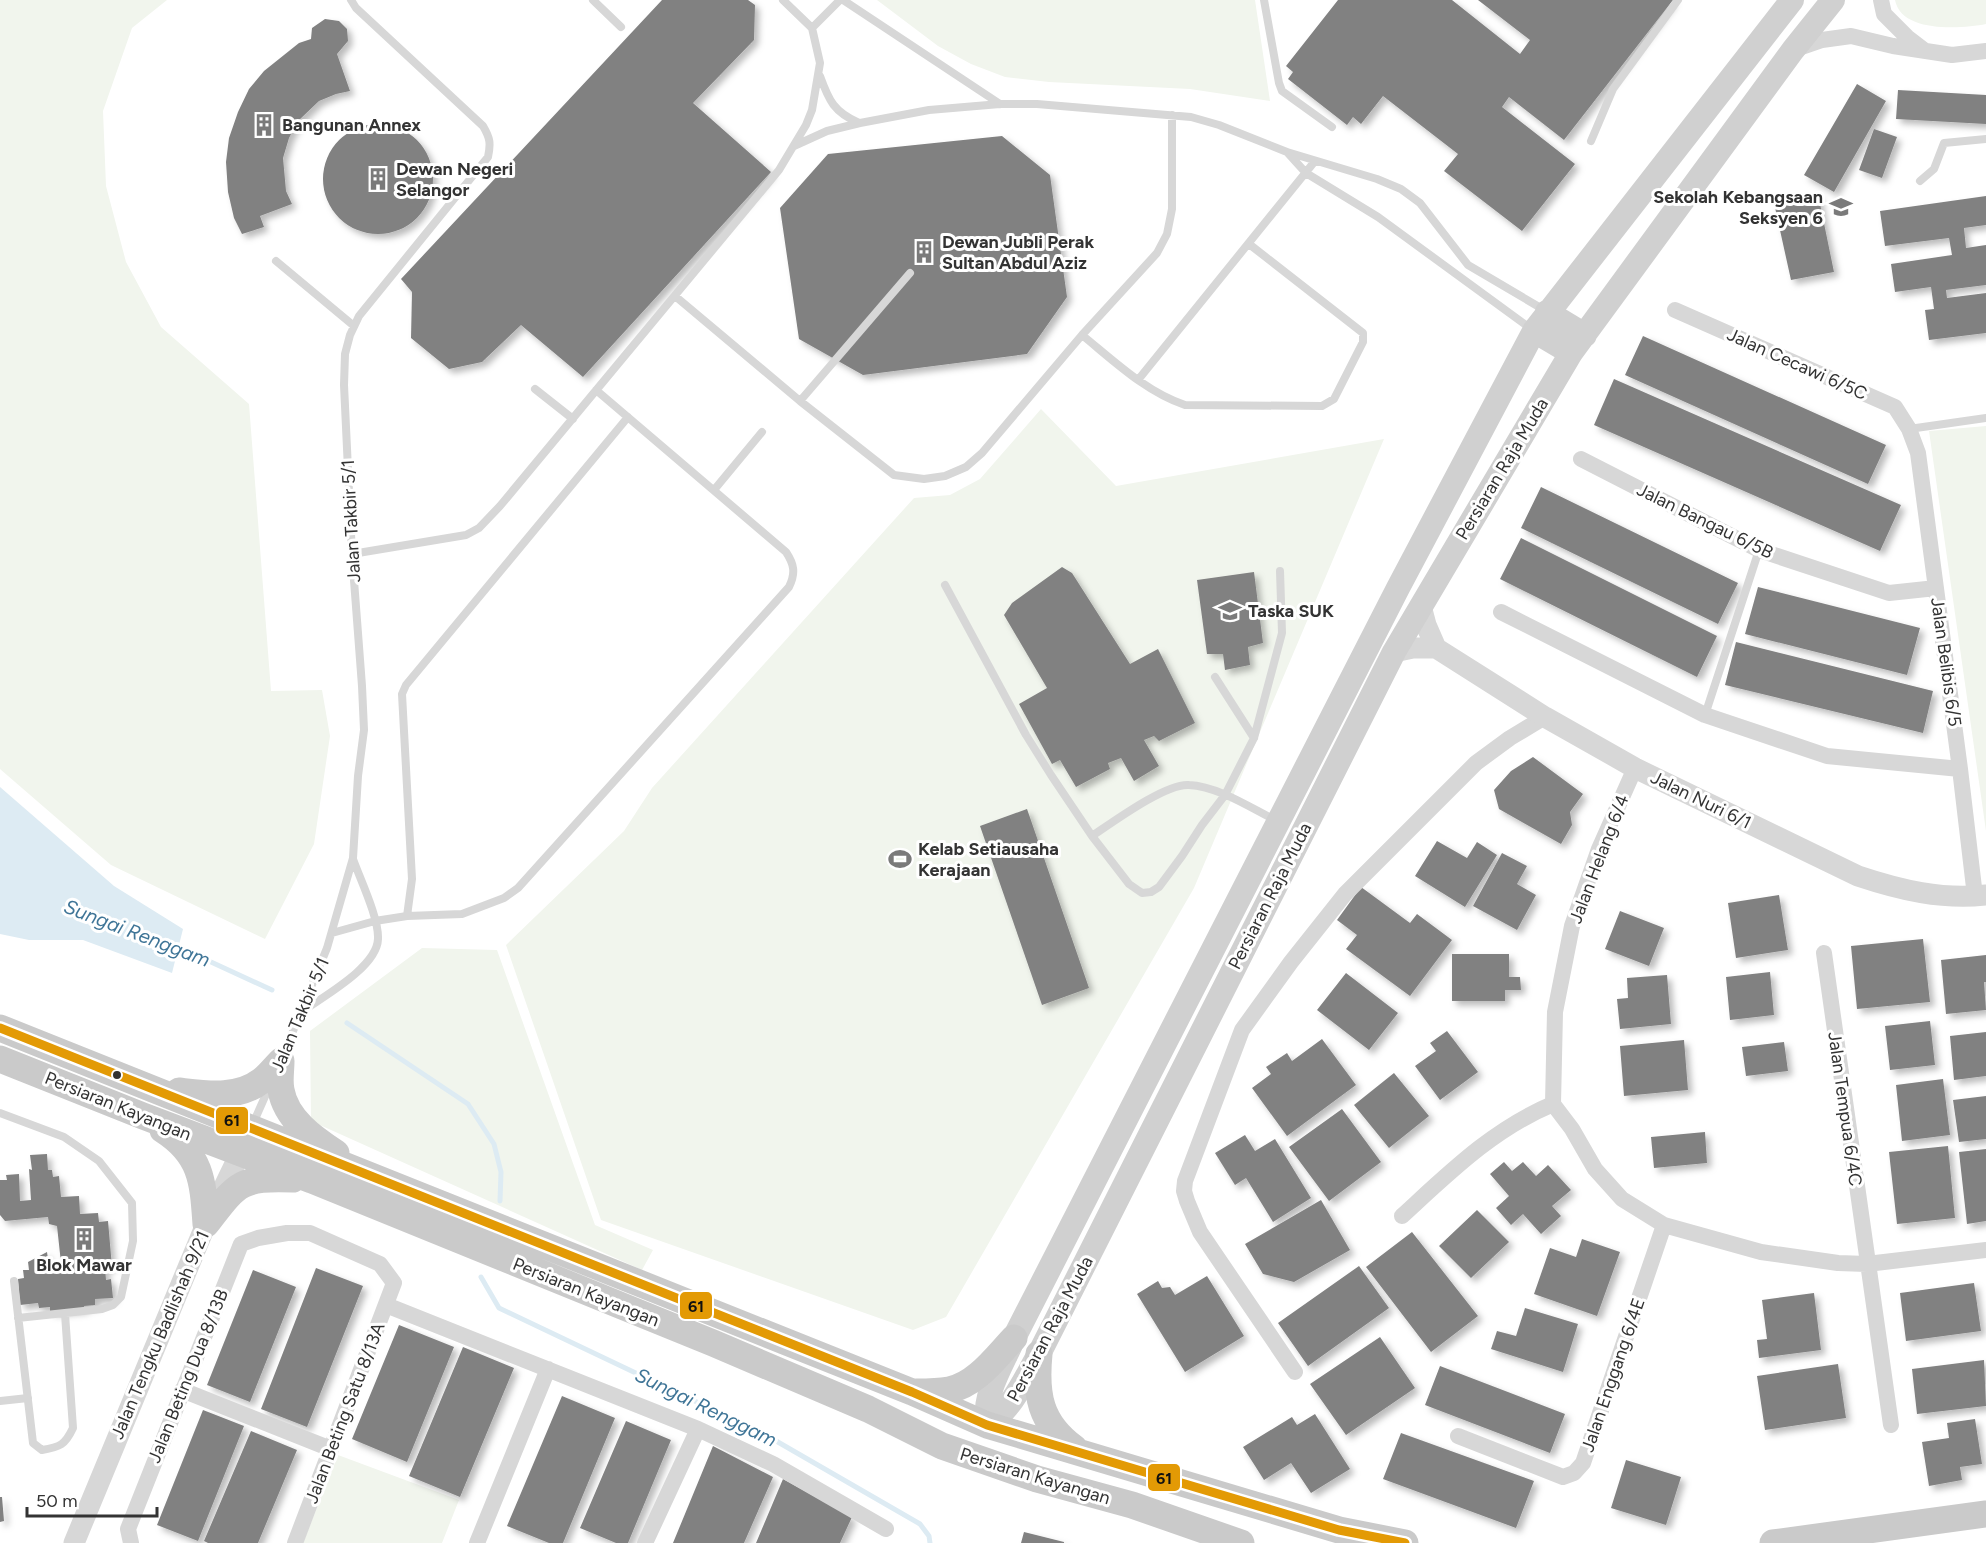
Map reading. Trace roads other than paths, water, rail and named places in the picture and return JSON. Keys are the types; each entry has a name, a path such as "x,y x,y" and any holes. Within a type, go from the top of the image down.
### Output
{"main road":[{"name":"Persiaran Raja Muda","path":"987,1425 985,1412 987,1398 1014,1338 1393,598 1541,322 1792,0"},
{"name":"Persiaran Raja Muda","path":"987,1425 1009,1407 1039,1354 1394,652 1421,606 1578,344 1793,50 1833,0"},
{"path":"1541,322 1578,344"},
{"name":"Persiaran Kayangan","path":"0,1028 153,1088 312,1180 713,1343 868,1409 942,1446 1037,1479 1132,1505 1241,1543"},
{"name":"Persiaran Kayangan","path":"0,1059 143,1116 245,1142 377,1180 912,1392 987,1425 1346,1537 1405,1543"},
{"path":"153,1088 216,1095 231,1094 260,1082 281,1061"},
{"path":"281,1061 280,1089 286,1110 310,1135 377,1180"},
{"path":"143,1116 172,1136 194,1160 202,1182 206,1224"},
{"path":"206,1224 228,1196 245,1182 264,1178 312,1180"},
{"path":"912,1392 950,1390 964,1385 1014,1338"},
{"path":"1039,1354 1036,1379 1044,1416 1060,1438 1079,1452"},
{"path":"868,1409 940,1431 959,1432 987,1425 993,1438 1003,1450 1012,1456 1098,1485 1132,1505"},
{"path":"1773,1543 1986,1515"}],"street":[{"path":"1881,0 1884,14 1888,19 1928,52"},
{"path":"1793,50 1822,40 1851,36 1893,46 1952,55 1986,51"},
{"name":"Jalan Cecawi 6/5C","path":"1675,310 1895,408 1910,429"},
{"name":"Jalan Belibis 6/5","path":"1910,429 1918,453 1960,769 1980,896"},
{"name":"Jalan Bangau 6/5B","path":"1581,459 1759,550 1889,593 1936,588"},
{"path":"1394,652 1413,648 1436,648 1421,606"},
{"path":"1501,612 1706,715 1827,756 1960,769"},
{"name":"Jalan Nuri 6/1","path":"1436,648 1545,717 1635,768 1858,876 1893,888 1932,896 1980,896"},
{"path":"1295,1372 1200,1232 1184,1191 1185,1181 1242,1030 1291,962 1346,894 1476,764 1510,738 1545,717"},
{"name":"Jalan Helang 6/4","path":"1553,1104 1555,1012 1572,926 1599,849 1635,768"},
{"name":"Jalan Tempua 6/4C","path":"1824,953 1891,1425"},
{"path":"1402,1216 1457,1165 1495,1134 1526,1115 1553,1104 1572,1129 1595,1169 1622,1199 1664,1226 1761,1252 1838,1263 1867,1264 1986,1250"},
{"name":"Jalan Tengku Badlishah 9/21","path":"74,1543 206,1224 245,1142"},
{"name":"Jalan Enggang 6/4E","path":"1458,1436 1563,1477 1574,1473 1583,1463 1664,1226"},
{"name":"Jalan Beting Satu 8/13A","path":"241,1244 258,1238 287,1233 310,1233 380,1264 394,1283 295,1543"},
{"name":"Jalan Beting Dua 8/13B","path":"131,1543 128,1529 241,1244"},
{"path":"386,1305 698,1429 773,1464 886,1529"},
{"path":"477,1543 548,1369"},
{"path":"182,1390 331,1449"},
{"path":"645,1543 698,1429"}],"lane":[{"name":"Jalan Takbir 5/1","path":"245,1142 316,978 332,933 353,858 358,776 364,730 352,554 344,385 345,354 359,316 488,156 490,138 483,126 356,8 351,0"},
{"path":"593,0 621,27"},
{"path":"352,554 466,535 479,528 500,506 780,170 812,110 820,63 812,28 783,0"},
{"path":"812,28 842,0 1000,104"},
{"path":"1264,0 1282,91 1332,127"},
{"path":"1591,141 1613,88 1678,0"},
{"path":"819,75 832,104 845,117 860,123"},
{"path":"794,146 827,131 860,123 929,110 1000,104 1037,104 1172,115 1219,125 1287,152 1377,179 1401,189 1420,203 1468,265 1541,322"},
{"path":"675,297 800,401 894,475 924,479 945,476 966,467 982,453 1157,253 1167,234 1172,209 1172,115"},
{"path":"1920,181 1934,169 1944,143 1986,139"},
{"path":"1287,152 1306,174 1541,322"},
{"path":"1138,380 1315,161"},
{"path":"1083,335 1138,380 1170,400 1185,405 1322,406 1334,399 1363,342 1363,333 1249,244"},
{"path":"276,261 354,326"},
{"path":"800,401 910,273"},
{"path":"535,389 573,418"},
{"path":"332,933 375,921 407,916 462,914 504,898 518,888 793,579 792,562 786,552 596,390"},
{"path":"407,916 411,879 402,694 406,685 628,417"},
{"path":"1910,429 1986,418"},
{"path":"714,490 762,432"},
{"path":"1706,715 1759,550"},
{"path":"945,585 1026,735 1092,836 1129,884 1142,893 1151,892 1159,887 1225,795 1254,738 1282,633 1280,571"},
{"path":"1215,677 1254,738"},
{"path":"1092,836 1174,786 1189,784 1225,795 1278,822"},
{"path":"300,1012 360,969 372,956 378,940 375,921 353,858"},
{"path":"0,1113 64,1137 99,1161 132,1203 133,1240 121,1297 113,1305 102,1309 18,1318"},
{"path":"14,1281 33,1443 42,1450 57,1447 67,1441 73,1428 64,1314"},
{"path":"0,1401 28,1398"}],"water":[{"path":"0,787 114,886 183,929 172,973 83,940 29,940 0,934"}],"waterway":[{"name":"Sungai Renggam","path":"172,944 272,990"},
{"name":"Sungai Renggam","path":"347,1023 468,1104 494,1144 501,1172 500,1201"},
{"name":"Sungai Renggam","path":"481,1277 499,1308 764,1434 920,1524 929,1536 930,1543"}],"place":[{"name":"Bangunan Annex","path":"264,125"},
{"name":"Dewan Negeri Selangor","path":"378,179"},
{"name":"Sekolah Kebangsaan Seksyen 6","path":"1841,207"},
{"name":"Dewan Jubli Perak Sultan Abdul Aziz","path":"924,252"},
{"name":"Taska SUK","path":"1230,611"},
{"name":"Kelab Setiausaha Kerajaan","path":"900,859"},
{"name":"Blok Mawar","path":"84,1239"}]}
